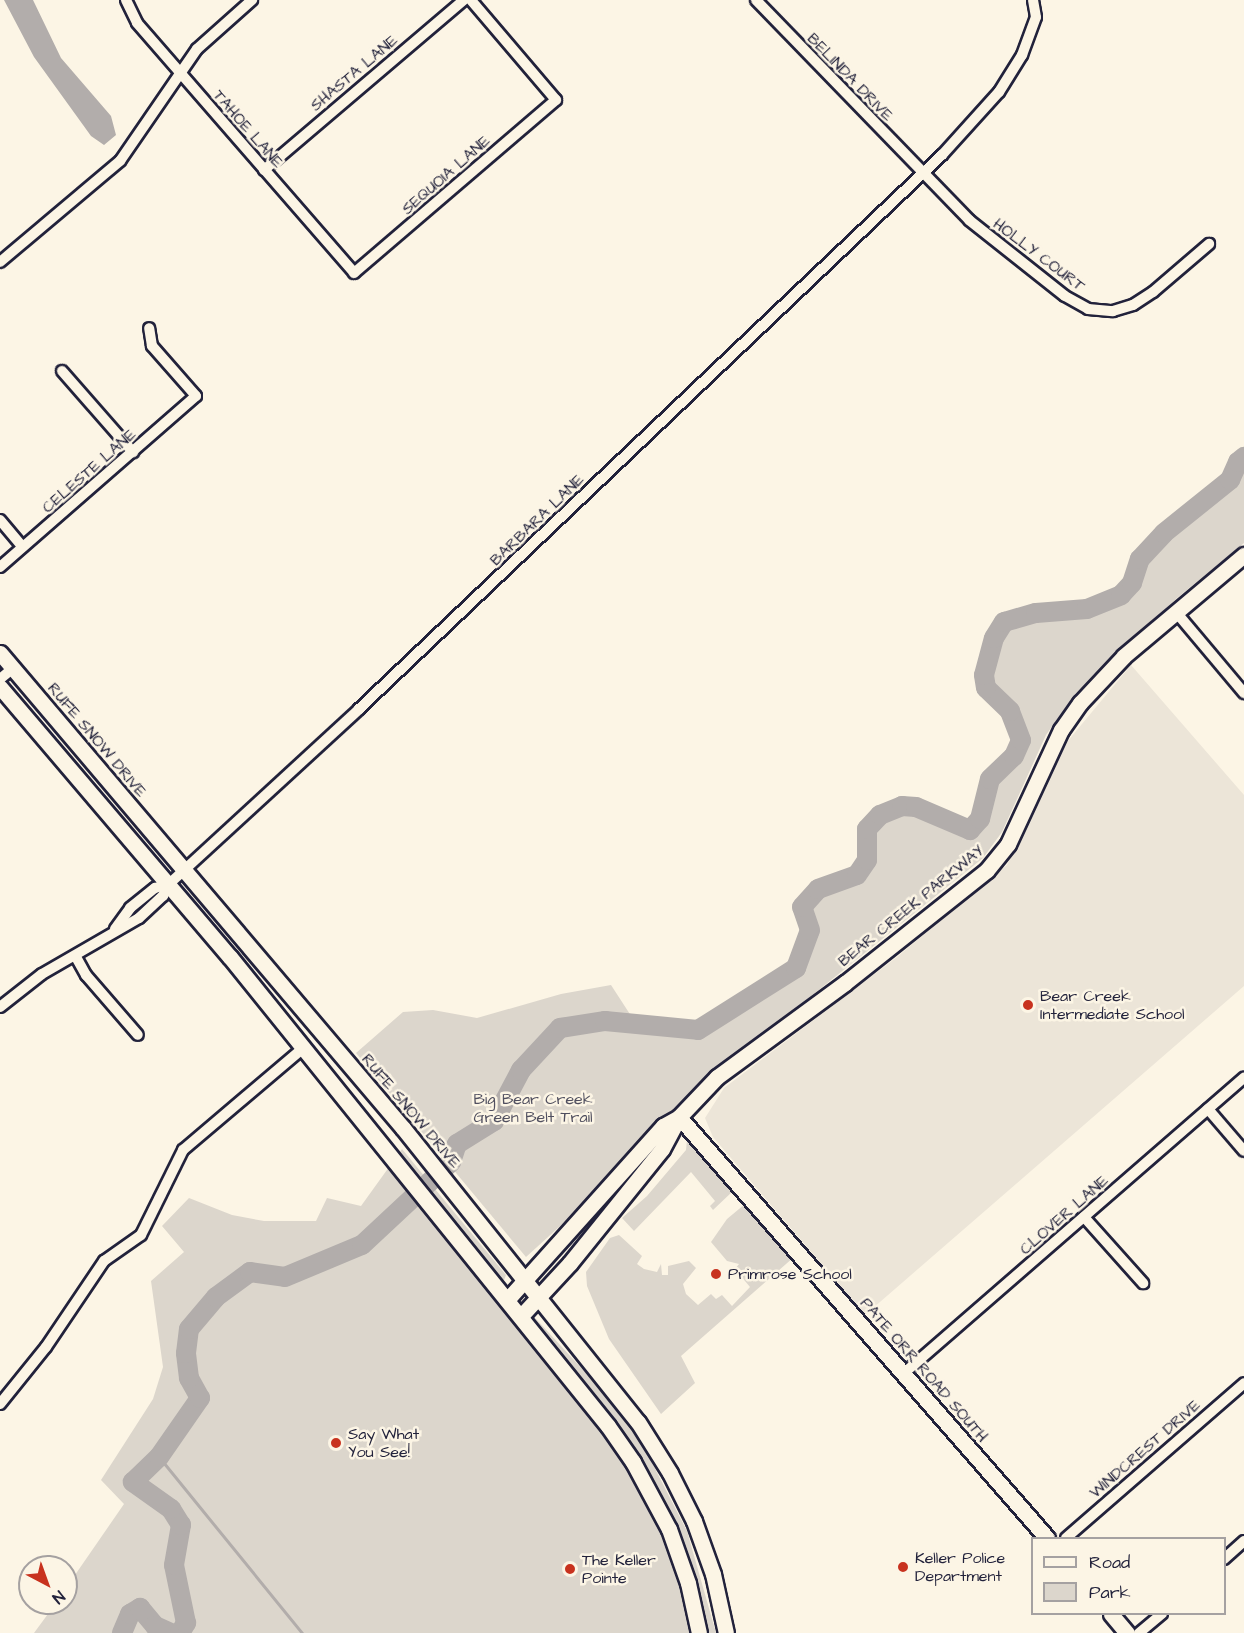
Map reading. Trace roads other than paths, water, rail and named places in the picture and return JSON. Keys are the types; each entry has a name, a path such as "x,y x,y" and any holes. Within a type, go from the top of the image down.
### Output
{"main road":[{"name":"BEAR CREEK PARKWAY","path":"521,1316 662,1149 679,1117 717,1077 845,983 987,870 1008,844 1061,730 1080,703 1124,656 1244,555"},
{"name":"RUFE SNOW DRIVE","path":"0,653 403,1128 618,1396 670,1473 694,1521 721,1605 726,1633"},
{"path":"0,687 169,884 521,1316 633,1462 669,1529 699,1633"},
{"name":"BEAR CREEK PARKWAY","path":"507,1299 663,1126 679,1117"},
{"name":"PATE ORR ROAD SOUTH","path":"679,1117 1045,1537"},
{"path":"694,1611 721,1605"},
{"path":"1112,1615 1128,1633"}],"street":[{"name":"TAHOE LANE","path":"126,0 137,23 354,273"},
{"path":"0,262 120,161 197,49 252,0"},
{"name":"SHASTA LANE","path":"264,170 464,0"},
{"name":"SEQUOIA LANE","path":"354,273 556,100 471,0"},
{"name":"BELINDA DRIVE","path":"756,0 921,174"},
{"name":"BARBARA LANE","path":"0,1007 23,986 76,957 115,929 139,918 163,896 169,884 183,870 359,709 921,174 999,92 1031,34 1037,8 1033,0"},
{"name":"HOLLY COURT","path":"921,174 998,246 1088,309 1113,311 1133,304 1153,292 1209,244"},
{"name":"CELESTE LANE","path":"0,567 196,396 152,346 149,328"},
{"path":"62,371 133,452"},
{"path":"0,520 23,547"},
{"path":"1176,612 1244,693"},
{"path":"0,679 13,668"},
{"path":"76,957 86,975 138,1035"},
{"path":"0,1403 46,1347 104,1261 141,1235 183,1150 302,1049"},
{"name":"CLOVER LANE","path":"903,1374 1244,1078"},
{"path":"1208,1109 1244,1151"},
{"path":"1084,1217 1143,1283"},
{"name":"WINDCREST DRIVE","path":"1068,1537 1244,1383"},
{"path":"1226,1556 1244,1542"},
{"path":"1139,1633 1161,1615"}],"waterway":[{"path":"180,1633 186,1623 174,1565 181,1525 171,1509 133,1482 159,1457 200,1398 189,1378 186,1353 189,1329 216,1297 250,1272 285,1277 362,1245 451,1162 457,1144 494,1121 521,1070 560,1028 605,1021 698,1030 796,968 810,930 802,907 818,889 857,875 867,860 867,829 880,815 902,806 916,807 970,830 980,819 990,779 1014,756 1021,740 1010,711 986,688 984,675 994,638 1004,622 1036,613 1087,609 1121,595 1132,583 1140,559 1164,533 1230,480 1238,462 1244,457"},
{"path":"159,1457 302,1633"},
{"path":"122,1633 130,1614 140,1608 155,1626 171,1633"}],"place":[{"name":"Bear Creek Intermediate School","path":"1028,1005"},
{"name":"Primrose School","path":"716,1274"},
{"name":"Say What You See!","path":"336,1443"},
{"name":"Keller Police Department","path":"903,1567"},
{"name":"The Keller Pointe","path":"570,1569"}],"park label":[{"name":"Big Bear Creek Green Belt Trail","path":"533,1108"}]}
